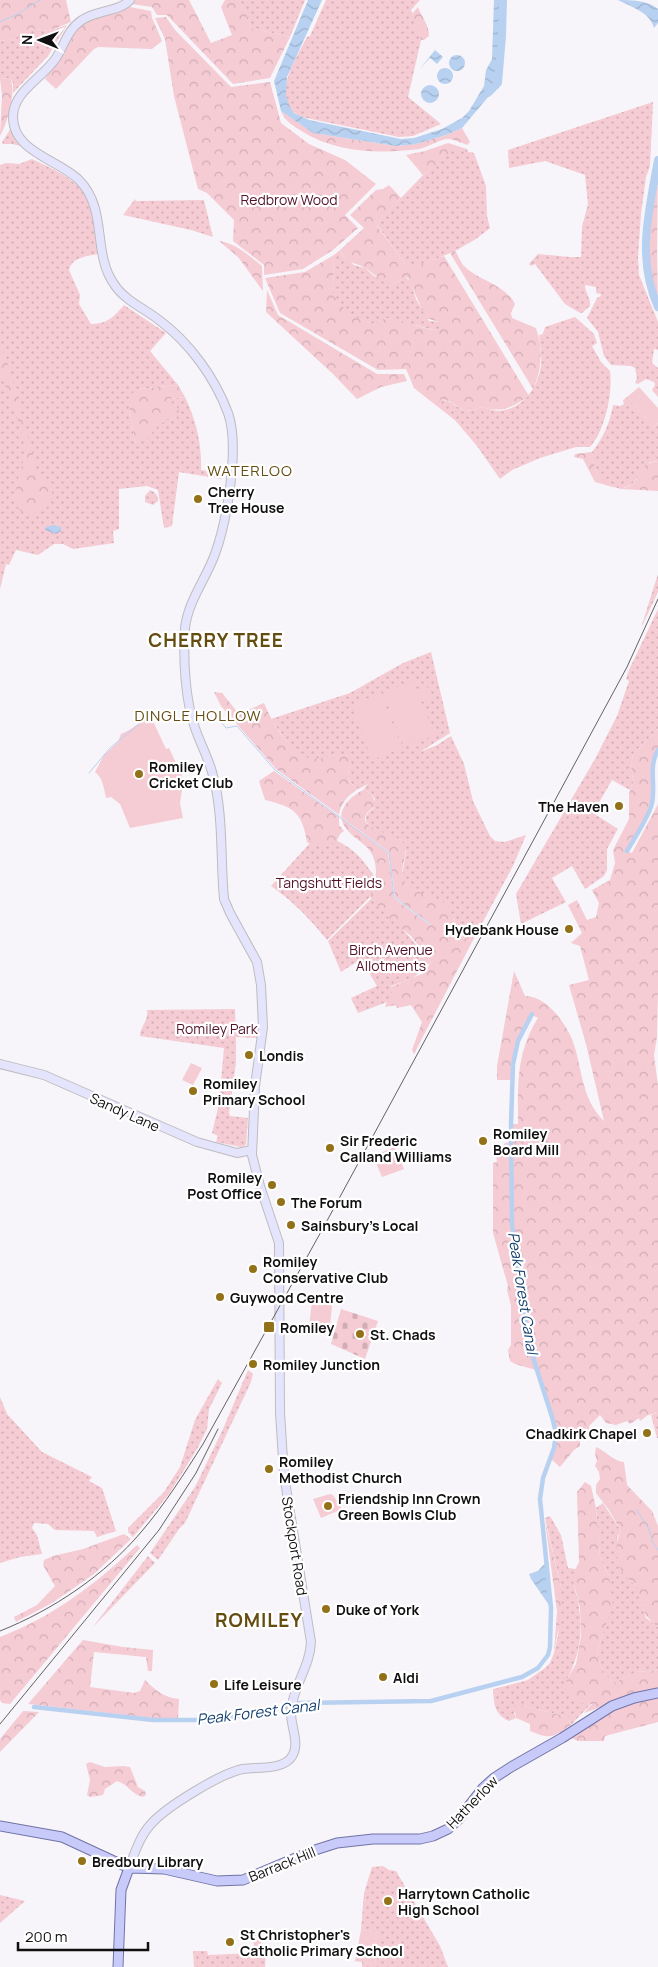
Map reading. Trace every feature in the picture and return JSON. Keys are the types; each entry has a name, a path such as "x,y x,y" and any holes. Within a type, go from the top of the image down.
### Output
{"main road":[{"name":"Stockport Road","path":"129,1868 143,1835 152,1822 169,1809 193,1793 236,1771 277,1766 288,1761 296,1746 291,1714 292,1700 295,1688 309,1657 311,1642 284,1475 280,1413 281,1313 279,1243 258,1179 252,1150 255,1086 264,1027 261,985 256,962 224,899 218,799 212,772 194,726 189,702 186,666 187,617 214,555 228,495 232,455 229,415 207,373 186,345 162,322 126,297 113,283 107,269 94,203 86,188 67,170 30,148 19,135 13,121 16,103 28,86 55,60 70,30 86,17 121,6 130,0"},
{"name":"Sandy Lane","path":"0,1064 44,1075 191,1140 237,1153 252,1150"},
{"name":"Hatherlow","path":"405,1840 433,1836 448,1829 494,1778 612,1706 634,1698 658,1694"},
{"path":"0,1826 62,1837 129,1868 121,1890 118,1967"},
{"name":"Barrack Hill","path":"129,1868 164,1869 217,1881 230,1882 253,1877 312,1851 337,1844 373,1839 405,1840"}],"green space":[{"path":"0,0 66,0 71,22 49,31 29,28 22,37 0,41"},
{"path":"134,0 189,0 211,43 232,35 221,7 225,0 239,0 248,17 251,28 290,37 270,78 233,84 167,15 157,15 152,7 132,4"},
{"path":"239,0 305,0 290,37 251,28 248,17"},
{"path":"326,0 420,0 411,10 421,40 408,97 441,124 413,136 399,137 306,118 295,113 288,106 285,96 289,75 307,37 310,36"},
{"path":"130,7 151,11 162,41 152,49 98,47 56,89 45,79 69,37 83,23 97,16"},
{"path":"418,7 429,32 429,36 424,40 421,40 412,14"},
{"name":"Redbrow Wood","path":"166,17 175,30 231,87 270,82 281,123 309,144 345,160 376,184 345,215 358,228 333,250 303,269 264,275 264,265 233,241 234,220 207,193 198,189 174,96 165,39 155,18"},
{"path":"67,25 48,56 13,93 13,83 10,78 0,79 0,41 22,37 29,28 49,31"},
{"path":"10,78 12,83 12,99 0,136 2,95 0,79"},
{"path":"653,102 650,166 646,177 641,214 638,257 639,275 658,322 658,350 654,349 652,363 658,368 658,397 652,390 655,385 654,382 646,379 638,384 635,383 637,378 635,368 611,365 604,356 598,332 587,318 597,298 601,296 600,293 596,293 596,287 585,285 590,306 580,313 565,304 535,264 531,266 529,264 538,254 581,257 582,227 588,204 585,175 545,161 509,168 508,150"},
{"path":"281,111 313,133 396,146 416,144 462,128 470,142 467,145 451,139 445,139 426,147 404,151 345,148 316,139 303,132 287,121"},
{"path":"11,128 21,146 3,144 2,142"},
{"path":"448,143 467,149 468,152 453,150 423,175 406,155 425,151"},
{"path":"453,149 474,153 486,186 487,216 490,228 476,239 455,251 412,269 406,265 377,225 378,222 423,175"},
{"path":"32,159 59,172 75,183 82,190 91,207 98,254 73,262 69,270 80,295 79,304 91,324 101,323 110,319 124,305 166,333 150,351 178,385 139,389 129,406 135,443 148,436 161,423 177,417 178,409 167,399 185,397 198,432 201,470 225,473 222,479 179,472 172,526 164,528 158,490 147,486 119,489 119,529 113,531 114,543 73,549 63,544 54,544 38,555 16,550 9,565 6,564 0,589 0,165 6,163 19,164"},
{"path":"658,160 658,307 647,271 646,234"},
{"path":"389,185 401,198 378,222 377,226 406,265 412,268 444,256 529,396 512,406 496,410 481,407 468,411 445,400 439,400 456,421 414,388 406,369 378,370 280,313 265,278 305,272 334,255 333,294 348,314 373,324 389,318 432,330 439,330 439,322 426,318 408,278 405,277 393,284 384,281 365,268 346,259 340,250 364,228 350,215 376,190 383,189"},
{"path":"135,199 136,201 204,200 213,237 191,230 123,215"},
{"path":"219,241 237,247 262,266 263,291 238,257"},
{"path":"340,250 343,256 354,265 365,268 374,276 393,284 405,277 410,281 416,299 429,321 440,322 439,330 389,319 383,319 373,324 347,314 333,294 334,255"},
{"path":"455,251 463,265 469,270 511,297 515,304 511,313 512,318 536,328 540,343 540,367 533,389 450,253"},
{"path":"267,290 278,315 377,374 404,374 407,381 381,387 357,399 266,312"},
{"path":"575,317 594,334 597,343 592,346 601,362 610,371 609,400 600,431 590,447 576,447 540,458 512,470 500,479 477,446 438,400 444,400 468,411 481,407 497,411 505,410 519,404 535,386 538,378 541,362 539,335 543,334 545,327"},
{"path":"0,344 10,370 37,471 52,491 53,498 49,506 28,516 20,510 16,503 15,495 24,455 24,445 20,426 0,367"},
{"path":"178,385 185,397 168,399 178,409 180,414 177,417 162,422 149,438 135,443 129,406 132,393 139,389"},
{"path":"639,387 658,408 658,423 654,427 627,397"},
{"path":"627,397 654,427 658,423 658,461 650,462 632,484 621,489 602,480 596,472 592,452 606,430 613,405 620,406 624,404 623,400"},
{"path":"592,452 594,466 600,478 616,488 595,482 583,459 574,457 575,454"},
{"path":"658,461 658,491 621,489 636,480 643,467"},
{"path":"150,490 156,494 158,499 153,505 145,502 145,496"},
{"path":"658,575 658,592 641,628 657,577"},
{"path":"658,609 658,729 633,754 631,766 633,783 630,790 612,780 593,813 618,829 607,849 607,870 604,876 585,889 572,866 552,878 566,902 521,924 516,894 595,759 617,716 629,681 626,679 629,670"},
{"path":"431,652 450,733 420,752 437,745 451,736 464,764 473,801 490,836 495,841 505,842 526,835 513,866 472,942 458,934 448,907 410,888 404,882 402,876 406,852 401,840 380,832 368,824 367,814 374,808 375,799 371,793 363,790 368,784 358,789 349,781 348,774 351,755 316,759 301,755 284,739 271,719 350,693 403,663"},
{"path":"413,681 435,735 404,747 383,692"},
{"path":"428,687 431,700 423,701 420,689"},
{"path":"214,692 222,693 239,714 264,703 284,739 291,747 307,758 316,759 351,754 348,777 358,789 346,800 341,807 339,815 276,769 221,706"},
{"path":"381,693 402,748 372,760 351,705"},
{"name":"Romiley Cricket Club","path":"151,717 166,749 169,748 182,776 183,784 180,803 183,818 130,828 120,804 111,797 106,798 104,787 98,774 95,772 104,755 118,742 121,734"},
{"path":"658,729 658,750 652,767 654,791 652,804 627,851 632,853 658,804 658,988 657,1037 654,1055 658,1086 658,1413 648,1415 640,1421 639,1418 630,1424 627,1421 616,1425 606,1423 600,1415 589,1426 590,1430 585,1436 580,1437 580,1446 574,1450 560,1467 551,1459 556,1433 555,1426 536,1370 510,1361 508,1350 511,1345 511,1306 507,1290 508,1286 493,1233 493,1163 497,1162 495,1150 501,1149 505,1143 512,1142 511,1124 518,1124 522,1056 538,1018 532,1015 518,1041 512,1080 497,1080 497,1066 514,971 525,996 533,997 547,1005 564,1025 576,1050 583,1082 590,1102 604,1121 586,1044 569,985 589,980 580,946 571,943 582,933 568,905 577,900 587,920 596,917 599,903 592,890 610,880 615,863 613,850 629,819 629,793 633,783 631,766 633,754"},
{"path":"274,771 339,817 339,825 344,831 340,834 336,843 313,846 307,842 302,824 295,812 283,805 265,800 259,781"},
{"path":"363,790 371,793 376,804 366,815 365,820 367,824 399,839 405,846 402,872 405,882 414,890 443,902 451,912 458,934 472,942 414,1054 412,1050 422,1022 411,1005 397,1008 396,1005 385,1007 390,994 393,992 391,987 424,973 431,962 411,936 389,918 370,897 376,878 374,861 366,847 344,826 341,818 388,853 394,898 431,924 395,897 389,852 341,817 343,808 348,801"},
{"name":"Tangshutt Fields","path":"326,836 344,844 356,854 367,865 378,881 377,890 327,940 301,911 271,886 311,842"},
{"name":"Birch Avenue Allotments","path":"374,896 431,962 413,978 391,986 395,999 358,1013 351,998 377,986 361,959 341,972 328,941"},
{"name":"Romiley Park","path":"235,1009 236,1032 258,1033 257,1038 236,1037 236,1063 229,1113 230,1116 248,1118 246,1145 241,1147 216,1142 218,1136 212,1133 219,1104 224,1048 140,1036 147,1017 147,1010"},
{"path":"191,1063 202,1068 193,1085 182,1080"},
{"path":"395,1147 404,1169 382,1177 373,1156"},
{"path":"312,1301 331,1304 330,1327 324,1329 309,1326"},
{"name":"St. Chads","path":"341,1309 378,1321 365,1359 331,1344"},
{"path":"248,1370 253,1374 251,1382 185,1523 158,1560 150,1553 195,1487 223,1429"},
{"path":"218,1379 222,1383 209,1409 207,1429 197,1449 169,1494 133,1537 128,1532 128,1528 164,1492 180,1467 195,1420"},
{"path":"0,1397 7,1414 42,1452 92,1477 89,1481 102,1488 116,1531 97,1537 94,1531 55,1530 48,1524 34,1523 32,1528 37,1535 42,1554 20,1557 0,1563"},
{"path":"658,1413 658,1438 657,1438 651,1415"},
{"path":"596,1447 617,1460 624,1462 627,1485 652,1511 658,1526 658,1627 648,1618 637,1588 623,1573 619,1563 617,1541 621,1531 609,1510 596,1493 596,1485 600,1479 599,1472 595,1466 597,1461"},
{"path":"585,1482 591,1486 596,1508 600,1557 609,1576 613,1606 603,1632 597,1656 604,1674 614,1683 636,1672 658,1670 658,1689 630,1696 584,1713 592,1704 581,1703 571,1697 566,1690 566,1681 576,1664 581,1636 580,1608 572,1576 579,1562 577,1492"},
{"name":"Friendship Inn Crown Green Bowls Club","path":"330,1494 333,1495 342,1509 321,1518 313,1499"},
{"path":"603,1503 621,1531 617,1537 618,1558 623,1573 638,1588 646,1618 658,1627 658,1670 636,1672 614,1683 604,1674 597,1656 603,1632 609,1576 600,1557 596,1508"},
{"path":"550,1516 561,1535 568,1568 576,1569 574,1584 579,1608 580,1637 577,1654 566,1681 592,1703 571,1725 568,1717 521,1705 514,1713 516,1718 509,1721 500,1715 494,1699 493,1689 528,1680 550,1663 554,1653 558,1636 561,1587 545,1518"},
{"path":"545,1521 561,1587 562,1608 554,1653 557,1611"},
{"path":"124,1534 131,1539 94,1574 52,1603 16,1622 14,1617 37,1605 55,1586 43,1565 44,1560 83,1549"},
{"path":"137,1545 140,1548 10,1704 2,1703 0,1700 0,1637 38,1620 73,1598 106,1573"},
{"path":"148,1556 155,1563 92,1628"},
{"path":"83,1640 153,1650 152,1671 148,1671 146,1657 94,1652 90,1687 134,1693 140,1691 145,1680 160,1693 179,1699 178,1719 28,1704"},
{"path":"658,1698 658,1722 605,1736 604,1741 578,1741 569,1737 607,1714 636,1700"},
{"path":"521,1705 568,1717 571,1725 552,1736 543,1736 530,1731 530,1724 516,1718 514,1706"},
{"path":"23,1711 39,1712 0,1752 0,1739"},
{"path":"90,1762 105,1767 130,1767 138,1787 145,1791 146,1795 143,1797 139,1796 117,1781 105,1789 103,1795 90,1797 87,1795 90,1780 86,1764"},
{"name":"Harrytown Catholic High School","path":"383,1866 389,1870 396,1871 440,1946 448,1967 362,1967 362,1962 375,1964 380,1933 361,1930 364,1893 372,1867"},
{"path":"0,1895 25,1901 0,1923"},
{"path":"361,1930 381,1933 375,1964 355,1961"},
{"path":"253,1931 261,1936 261,1952 266,1955 265,1967 194,1967 193,1951 207,1951 208,1955 254,1953"}],"water":[{"path":"308,0 322,0 287,77 286,96 294,113 309,120 401,139 414,138 442,129 462,118 469,111 484,86 486,70 492,59 494,0 504,0 499,64 494,90 462,128 416,144 396,146 313,133 281,111 274,81"},
{"path":"618,0 639,1 654,6 658,9 658,23 654,28 652,22 644,14"},
{"path":"435,50 443,57 437,64 430,58 420,69"},
{"path":"454,55 460,55 465,60 463,69 454,71 449,66 449,60"},
{"path":"442,68 448,68 453,73 451,82 442,84 437,79 437,73"},
{"path":"430,85 436,88 439,94 436,100 430,103 424,100 421,94 424,88"},
{"path":"53,525 61,527 61,531 56,534 45,530 46,527"},
{"path":"546,1562 551,1608 529,1574 538,1571"}],"waterway":[{"path":"0,22 16,15 40,0"},
{"path":"488,93 498,83 503,0"},
{"path":"658,160 646,234 647,271 658,307"},
{"path":"89,773 110,748 149,716 177,720"},
{"path":"218,718 226,728 237,726 275,770 389,853 394,897 430,924"},
{"name":"Peak Forest Canal","path":"627,851 651,808 653,763 658,750"},
{"name":"Peak Forest Canal","path":"34,1707 153,1720 213,1720 257,1713 300,1703 431,1701 522,1677 538,1668 548,1655 551,1608 540,1499 543,1478 554,1448 556,1433 529,1345 512,1224 511,1124 513,1064 518,1041 532,1014"},
{"path":"636,1509 648,1527 653,1543 658,1550"}],"railway":[{"path":"0,1631 58,1602 77,1590 112,1562 150,1521 196,1455 322,1230 627,667 658,599"},
{"path":"0,1724 159,1530 196,1473 218,1429"}],"place":[{"name":"Cherry Tree House","path":"198,499"},
{"name":"Romiley Cricket Club","path":"139,774"},
{"name":"The Haven","path":"619,806"},
{"name":"Hydebank House","path":"569,929"},
{"name":"Londis","path":"249,1055"},
{"name":"Romiley Primary School","path":"193,1091"},
{"name":"Romiley Board Mill","path":"483,1141"},
{"name":"Sir Frederic Calland Williams","path":"330,1148"},
{"name":"Romiley Post Office","path":"272,1185"},
{"name":"The Forum","path":"281,1202"},
{"name":"Sainsbury's Local","path":"291,1225"},
{"name":"Romiley Conservative Club","path":"253,1269"},
{"name":"Guywood Centre","path":"220,1297"},
{"name":"Romiley","path":"269,1327"},
{"name":"St. Chads","path":"360,1334"},
{"name":"Romiley Junction","path":"253,1364"},
{"name":"Chadkirk Chapel","path":"647,1433"},
{"name":"Romiley Methodist Church","path":"269,1469"},
{"name":"Friendship Inn Crown Green Bowls Club","path":"328,1506"},
{"name":"Duke of York","path":"326,1609"},
{"name":"Aldi","path":"383,1677"},
{"name":"Life Leisure","path":"214,1684"},
{"name":"Bredbury Library","path":"82,1861"},
{"name":"Harrytown Catholic High School","path":"388,1901"},
{"name":"St Christopher's Catholic Primary School","path":"230,1942"}],"district":[{"name":"WATERLOO","path":"250,470"},
{"name":"CHERRY TREE","path":"216,640"},
{"name":"DINGLE HOLLOW","path":"198,715"},
{"name":"ROMILEY","path":"259,1620"}]}
